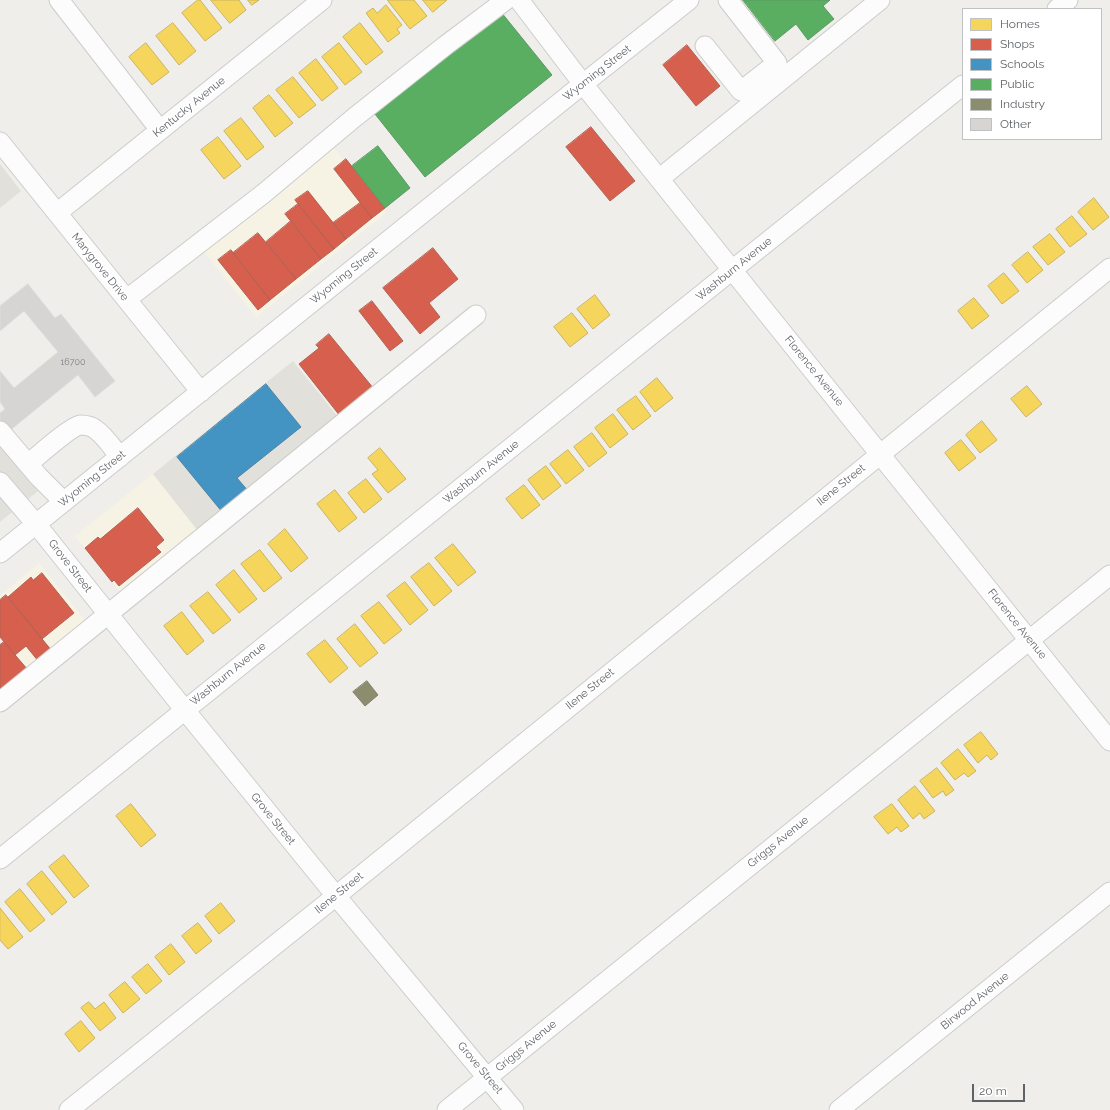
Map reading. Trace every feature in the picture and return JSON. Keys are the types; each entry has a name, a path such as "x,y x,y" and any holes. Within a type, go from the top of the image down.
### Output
{"street":[{"path":"59,0 160,130"},
{"name":"Kentucky Avenue","path":"57,213 322,0"},
{"path":"127,299 263,194 355,117 506,0"},
{"name":"Florence Avenue","path":"519,0 583,84 1110,741"},
{"name":"Wyoming Street","path":"0,553 689,0"},
{"path":"705,46 741,91 777,63 728,0"},
{"path":"660,179 880,0"},
{"path":"1058,8 1068,0"},
{"name":"Washburn Avenue","path":"0,859 962,86"},
{"name":"Marygrove Drive","path":"0,142 201,392"},
{"name":"Ilene Street","path":"69,1110 336,896 1110,268"},
{"path":"0,702 476,315"},
{"path":"28,464 60,438 79,425 86,425 94,428 102,434 120,457"},
{"path":"0,430 28,464 64,502"},
{"name":"Grove Street","path":"0,482 36,524 184,710 336,896 514,1110"},
{"name":"Griggs Avenue","path":"447,1110 1110,575"},
{"name":"Birwood Avenue","path":"839,1110 1110,892"}],"shaded area":[{"path":"334,148 386,213 256,317 204,252"},
{"path":"0,164 21,191 0,208"},
{"path":"293,361 339,418 198,531 153,474"},
{"path":"0,443 38,491 0,522"},
{"path":"153,474 198,531 121,593 75,536"},
{"path":"39,563 88,624 30,672 0,636 0,596"}],"building: Homes":[{"path":"200,0 222,28 205,41 182,13"},
{"path":"211,0 239,0 246,10 230,23"},
{"path":"248,0 259,0 252,5"},
{"path":"388,0 414,0 427,16 410,29"},
{"path":"423,0 447,0 433,12"},
{"path":"386,5 402,25 397,29 400,33 388,42 366,13 373,8 377,13"},
{"path":"173,23 196,51 179,65 156,36"},
{"path":"360,23 383,52 366,65 343,37"},
{"path":"146,43 169,72 152,85 129,57"},
{"path":"339,43 362,72 345,85 322,57"},
{"path":"316,59 338,88 322,101 299,73"},
{"path":"293,77 316,105 299,118 276,90"},
{"path":"269,95 293,123 275,137 253,108"},
{"path":"241,118 264,147 247,160 224,131"},
{"path":"218,137 241,166 224,179 201,150"},
{"path":"1094,198 1109,217 1093,230 1078,212"},
{"path":"1072,216 1087,234 1070,247 1056,229"},
{"path":"1050,234 1065,252 1048,265 1033,247"},
{"path":"1028,252 1043,270 1027,283 1012,265"},
{"path":"1004,273 1019,291 1002,304 988,286"},
{"path":"595,295 610,315 593,329 577,309"},
{"path":"974,298 989,316 972,329 958,311"},
{"path":"572,313 588,333 570,347 554,327"},
{"path":"657,378 673,398 655,412 640,392"},
{"path":"1027,386 1042,404 1026,417 1011,399"},
{"path":"636,396 651,416 633,430 617,410"},
{"path":"613,414 628,434 610,448 595,428"},
{"path":"982,421 997,440 980,453 966,435"},
{"path":"592,433 607,453 589,467 574,447"},
{"path":"961,440 976,458 959,471 945,453"},
{"path":"380,448 406,479 388,493 372,474 378,470 368,458"},
{"path":"568,450 584,470 566,484 550,464"},
{"path":"546,466 561,486 543,500 528,480"},
{"path":"366,479 382,499 364,513 348,493"},
{"path":"524,485 540,505 522,519 506,499"},
{"path":"335,490 357,518 339,532 317,504"},
{"path":"285,529 308,558 291,572 268,544"},
{"path":"453,544 476,572 458,586 435,558"},
{"path":"260,550 282,578 264,592 241,564"},
{"path":"429,563 452,591 434,606 411,577"},
{"path":"234,570 257,599 239,613 216,585"},
{"path":"405,582 428,610 410,625 387,596"},
{"path":"208,592 231,620 213,634 190,606"},
{"path":"379,602 402,630 384,644 361,616"},
{"path":"182,612 204,641 187,655 164,626"},
{"path":"355,624 378,653 360,667 337,639"},
{"path":"325,640 348,668 330,683 307,654"},
{"path":"981,732 998,754 991,760 987,755 978,763 964,745"},
{"path":"958,749 976,771 968,777 964,773 955,780 941,763"},
{"path":"937,768 954,790 946,796 943,791 933,798 920,781"},
{"path":"915,786 935,811 924,819 920,813 913,819 898,800"},
{"path":"131,804 156,835 141,847 116,816"},
{"path":"892,804 909,826 901,832 897,827 888,834 874,817"},
{"path":"64,855 89,886 74,898 49,867"},
{"path":"42,871 67,902 52,915 27,884"},
{"path":"20,889 45,920 30,932 5,902"},
{"path":"221,903 235,921 219,934 205,916"},
{"path":"0,908 23,937 8,949 0,940"},
{"path":"198,923 212,941 196,954 182,936"},
{"path":"171,944 185,962 169,975 155,957"},
{"path":"148,964 162,981 146,994 132,977"},
{"path":"125,982 140,999 123,1013 109,995"},
{"path":"89,1002 95,1009 104,1002 116,1018 100,1031 81,1008"},
{"path":"81,1021 95,1038 79,1052 65,1034"}],"building: Shops":[{"path":"687,45 720,86 696,106 663,65"},
{"path":"591,127 635,181 610,201 566,147"},
{"path":"346,159 385,208 372,218 334,169"},
{"path":"308,191 346,239 334,249 295,200"},
{"path":"360,203 372,218 346,239 333,223"},
{"path":"298,204 334,249 321,259 285,214"},
{"path":"291,221 321,259 296,279 266,242"},
{"path":"258,233 296,279 270,300 233,253"},
{"path":"433,248 458,279 429,303 440,317 420,334 383,288"},
{"path":"231,250 270,300 258,310 218,260"},
{"path":"372,301 403,341 390,351 359,311"},
{"path":"329,334 374,389 340,416 299,364 319,348 316,345"},
{"path":"138,508 164,540 156,547 161,552 119,586 114,580 112,582 85,548 98,537 100,539"},
{"path":"42,573 74,613 42,639 8,597 31,577 33,580"},
{"path":"6,595 52,651 39,662 26,646 15,655 0,637 0,600"},
{"path":"4,642 28,670 0,693 0,645"}],"building: Schools":[{"path":"266,384 301,427 237,478 249,492 223,513 177,457"}],"building: Public":[{"path":"743,0 830,0 823,6 834,19 808,40 796,24 775,41"},
{"path":"501,12 552,75 425,177 375,114"},
{"path":"378,146 410,188 385,208 352,166"}],"building: Industry":[{"path":"367,681 378,695 365,706 353,692"}],"building: Other":[{"path":"28,284 55,318 61,314 115,381 95,397 78,375 8,432 0,422 0,413 5,409 0,402 0,371 14,388 58,352 24,311 0,331 0,306"}]}
